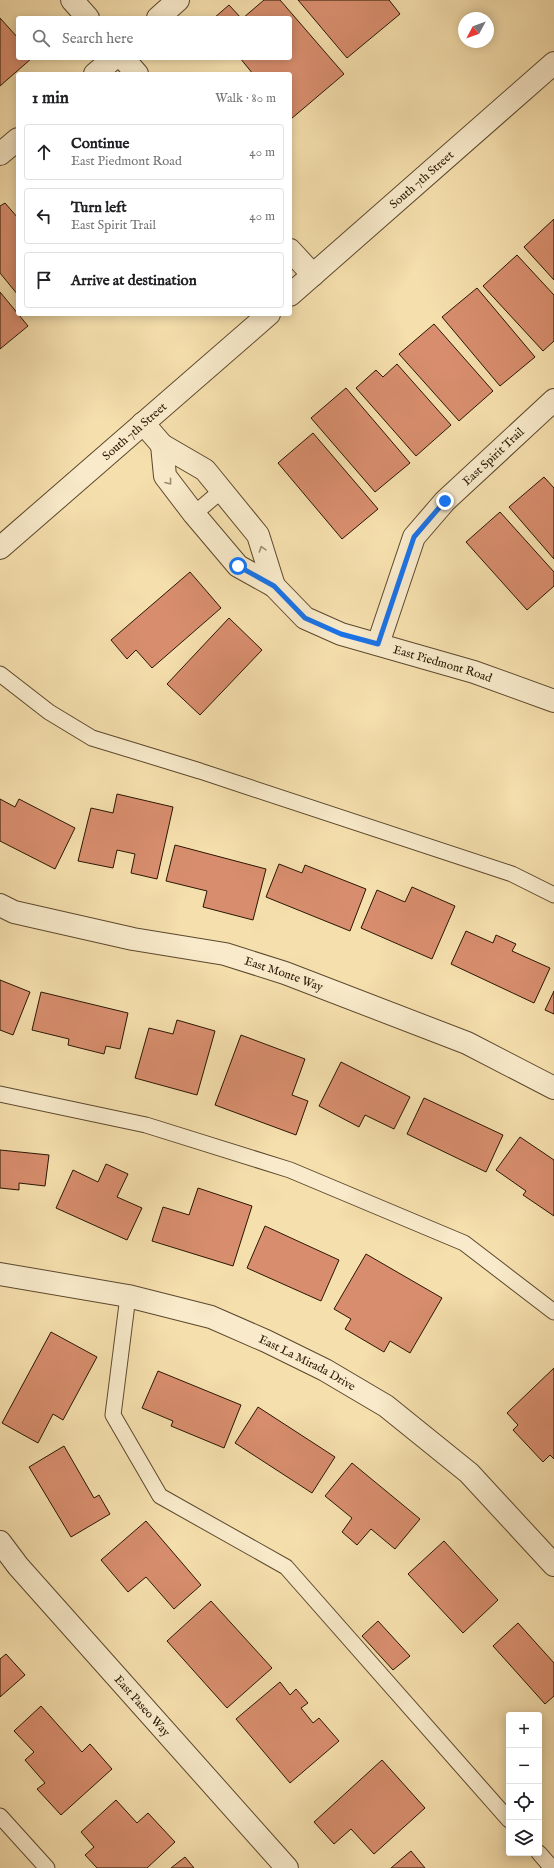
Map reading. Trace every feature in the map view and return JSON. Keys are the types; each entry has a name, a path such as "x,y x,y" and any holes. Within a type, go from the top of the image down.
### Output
{"street":[{"path":"72,0 86,16"},
{"path":"160,16 178,0"},
{"path":"97,72 112,60"},
{"path":"125,60 135,72"},
{"name":"South 7th Street","path":"292,293 554,63"},
{"path":"0,154 16,141"},
{"path":"292,252 313,275"},
{"name":"South 7th Street","path":"0,548 267,316"},
{"name":"East Spirit Trail","path":"378,644 414,537 445,501 554,400"},
{"name":"East Piedmont Road","path":"143,423 162,445 205,470 258,535 274,586"},
{"name":"East Piedmont Road","path":"162,445 165,476 194,514 238,566 274,586 305,618 341,634 474,672 554,701"},
{"name":"East Monte Way","path":"0,905 14,912 125,937 225,954 285,973 467,1043 554,1088"},
{"name":"East La Mirada Drive","path":"0,1274 128,1296 218,1320 266,1341 325,1370 386,1406 469,1473 554,1565"},
{"name":"East Paseo Way","path":"0,1542 18,1566 287,1868"}],"lane":[{"path":"194,514 221,490"},
{"path":"0,674 49,712 92,738 200,771 512,874 554,895"},
{"path":"0,1094 146,1125 290,1170 464,1243 554,1312"},
{"path":"128,1296 113,1415 160,1496 286,1567 506,1817"},
{"path":"0,1816 46,1868"},
{"path":"541,1856 552,1868"}],"building":[{"path":"264,0 280,0 344,74 292,118 292,72 251,72 242,60 292,60 292,16 245,16"},
{"path":"298,0 389,0 400,14 347,58"},
{"path":"229,5 239,16 216,16"},
{"path":"0,18 16,36 16,60 30,60 0,86"},
{"path":"5,203 16,216 16,293 0,273 0,206"},
{"path":"554,219 554,280 524,247"},
{"path":"517,255 554,295 554,341 543,351 483,286"},
{"path":"477,288 535,357 500,386 442,317"},
{"path":"0,292 16,311 16,316 20,316 28,326 0,349"},
{"path":"434,324 493,391 459,421 399,354"},
{"path":"397,364 451,425 416,456 356,388 376,370 383,377"},
{"path":"346,388 410,463 375,492 311,418"},
{"path":"313,433 378,509 342,539 278,463"},
{"path":"544,477 554,488 554,559 509,507"},
{"path":"500,512 554,572 554,586 527,610 466,542"},
{"path":"190,572 221,608 152,668 136,650 127,659 111,640"},
{"path":"229,618 262,650 200,715 167,684"},
{"path":"117,794 173,807 157,879 131,873 135,854 117,850 113,868 78,861 91,808 113,813"},
{"path":"0,799 15,807 19,799 75,828 55,869 0,841"},
{"path":"175,845 266,869 253,920 203,907 207,891 166,881"},
{"path":"279,864 302,873 305,865 366,889 350,931 266,897"},
{"path":"412,887 455,906 432,959 361,928 377,890 405,902"},
{"path":"466,931 493,943 496,935 516,944 512,951 550,968 534,1003 451,964"},
{"path":"0,980 30,992 13,1035 0,1030"},
{"path":"554,991 554,1014 545,1010"},
{"path":"41,992 128,1013 120,1049 106,1046 104,1054 68,1045 69,1039 32,1030"},
{"path":"177,1020 215,1031 197,1095 135,1078 149,1028 173,1034"},
{"path":"241,1035 305,1059 292,1095 308,1101 296,1135 215,1105"},
{"path":"341,1062 410,1097 394,1129 365,1115 359,1127 319,1106"},
{"path":"424,1098 503,1135 486,1172 407,1134"},
{"path":"520,1137 554,1160 554,1216 523,1195 526,1191 496,1170"},
{"path":"0,1150 49,1155 45,1186 19,1183 19,1190 0,1188"},
{"path":"106,1164 128,1174 117,1197 142,1208 127,1240 56,1208 73,1170 98,1182"},
{"path":"198,1188 252,1206 233,1266 152,1241 163,1207 189,1215"},
{"path":"265,1226 339,1260 321,1301 247,1268"},
{"path":"366,1254 442,1298 410,1353 390,1341 384,1352 345,1329 351,1319 334,1309"},
{"path":"51,1332 97,1357 63,1420 53,1414 38,1443 2,1423"},
{"path":"554,1368 554,1459 550,1455 543,1462 513,1430 518,1425 507,1413"},
{"path":"158,1371 241,1405 224,1448 171,1426 173,1421 142,1408"},
{"path":"258,1407 335,1457 312,1493 235,1443"},
{"path":"64,1446 94,1498 99,1495 110,1514 71,1537 29,1467"},
{"path":"352,1463 420,1519 395,1549 371,1529 357,1545 342,1532 352,1518 325,1496"},
{"path":"146,1521 201,1585 174,1609 146,1577 128,1592 101,1560"},
{"path":"444,1541 498,1600 463,1633 408,1574"},
{"path":"211,1601 272,1668 227,1708 167,1641"},
{"path":"378,1621 410,1656 393,1670 362,1636"},
{"path":"518,1623 554,1663 554,1696 545,1704 493,1646"},
{"path":"6,1654 25,1675 0,1697 0,1659"},
{"path":"280,1682 290,1695 296,1689 308,1703 301,1708 313,1723 319,1718 339,1741 290,1783 236,1719"},
{"path":"41,1706 82,1752 90,1744 112,1769 61,1815 37,1789 45,1783 25,1760 34,1752 14,1731"},
{"path":"382,1760 425,1808 374,1854 351,1829 334,1844 314,1822"},
{"path":"116,1800 137,1823 148,1813 175,1842 147,1868 97,1868 85,1855 94,1847 81,1832"},
{"path":"411,1851 425,1868 391,1868"},
{"path":"185,1857 194,1868 171,1868"}],"route":[{"path":"238,566 274,586 305,618 341,634 378,644 414,537 445,501"}]}
